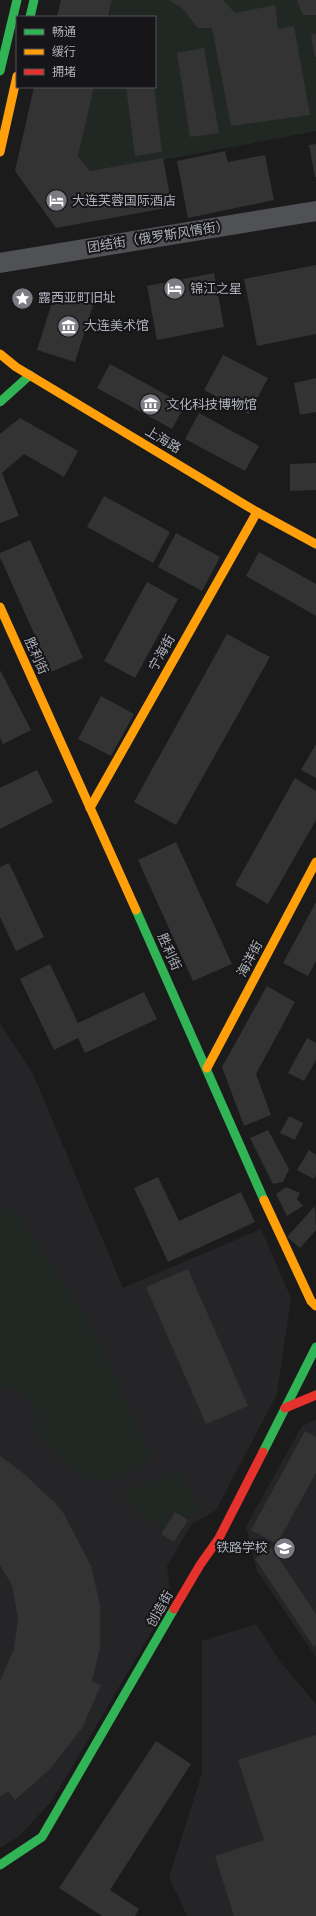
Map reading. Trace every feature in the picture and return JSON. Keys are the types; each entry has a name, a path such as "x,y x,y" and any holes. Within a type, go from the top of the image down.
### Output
{"street":[{"path":"0,71 17,0"},
{"path":"30,16 34,0"},
{"path":"0,152 16,80"},
{"name":"团结街（俄罗斯风情街）","path":"0,263 316,211"},
{"path":"0,342 16,367"},
{"name":"上海路","path":"0,354 16,367 257,512 316,544"},
{"path":"0,402 30,375"},
{"name":"宁海街","path":"90,808 257,512"},
{"name":"胜利街","path":"0,607 207,1068 268,1210 311,1301 316,1306"},
{"name":"海洋街","path":"207,1068 316,862"},
{"name":"创造街","path":"0,1865 42,1837 200,1565 219,1538 316,1347"},
{"path":"285,1408 316,1395"}],"shaded area":[{"path":"112,0 316,0 316,131 174,158 90,171 78,156 93,88 156,88 156,16 109,16"},
{"path":"0,1023 33,1074 123,1288 261,1229 291,1298 277,1394 216,1510 192,1524 167,1566 171,1599 52,1801 19,1836 0,1848"},
{"path":"6,1209 16,1210 90,1322 150,1454 146,1464 123,1478 95,1482 78,1475 33,1433 35,1413 30,1401 18,1392 0,1384 0,1211"},
{"name":"铁路学校","path":"316,1419 316,1657 257,1571 246,1526 302,1426"},
{"path":"179,1469 201,1512 189,1518 175,1510 163,1527 139,1513 129,1505 123,1493"},
{"path":"256,1624 279,1660 316,1704 316,1916 187,1916 169,1877 202,1773 202,1641"}],"building":[{"path":"61,0 112,0 108,16 57,16"},
{"path":"169,0 223,0 235,13 275,5 278,29 294,26 310,115 231,126 212,28 198,28 182,8"},
{"path":"297,0 316,0 316,15 303,15"},
{"path":"316,34 316,57 315,57 311,35"},
{"path":"204,48 219,133 190,137 177,53"},
{"path":"34,88 94,88 78,156 90,171 163,158 172,207 56,228 15,171"},
{"path":"126,88 154,88 162,152 135,156"},
{"path":"316,144 316,177 315,177 309,145"},
{"path":"225,151 228,162 265,155 274,200 188,218 177,161"},
{"path":"316,265 316,334 257,346 244,279"},
{"path":"214,273 224,327 157,340 147,286"},
{"path":"55,293 93,305 75,362 37,350"},
{"path":"223,355 268,378 249,414 204,390"},
{"path":"110,364 185,405 172,429 97,388"},
{"path":"316,378 316,412 300,415 294,383"},
{"path":"199,413 259,446 245,471 185,439"},
{"path":"20,418 78,451 64,477 24,454 2,473 19,516 0,523 0,434"},
{"path":"316,463 316,490 290,491 290,464"},
{"path":"104,496 170,532 153,563 87,527"},
{"path":"176,533 220,557 202,591 158,567"},
{"path":"30,540 83,658 51,672 0,557 0,553"},
{"path":"259,552 316,584 316,616 246,576"},
{"path":"147,582 178,599 135,678 104,661"},
{"path":"227,634 270,657 176,825 134,802"},
{"path":"0,670 31,730 3,744 0,738"},
{"path":"101,696 134,714 111,756 78,739"},
{"path":"316,744 316,778 301,770"},
{"path":"37,770 53,802 0,829 0,788"},
{"path":"295,778 316,791 316,820 268,904 235,885"},
{"path":"176,842 232,964 193,981 138,860"},
{"path":"9,863 44,937 16,951 0,917 0,867"},
{"path":"316,902 316,961 308,976 283,963"},
{"path":"50,964 78,1023 144,992 157,1019 85,1053 78,1038 54,1050 20,979"},
{"path":"267,986 295,1002 256,1074 271,1115 244,1126 222,1067"},
{"path":"307,1038 316,1043 316,1060 304,1081 288,1073"},
{"path":"289,1116 303,1123 295,1140 280,1133"},
{"path":"268,1130 289,1169 283,1182 273,1184 250,1138"},
{"path":"309,1150 316,1155 316,1175 314,1179 297,1170"},
{"path":"158,1177 179,1221 241,1192 255,1222 168,1262 134,1188"},
{"path":"286,1187 300,1193 297,1199 303,1206 287,1216 276,1194"},
{"path":"315,1206 316,1230 300,1248 287,1237"},
{"path":"188,1269 248,1406 206,1424 146,1287"},
{"path":"305,1431 316,1437 316,1473 277,1544 251,1530"},
{"path":"0,1456 23,1473 54,1502 64,1514 91,1566 100,1605 100,1648 92,1681 101,1685 82,1728 50,1769 15,1800 8,1791 0,1797 0,1681 14,1649 18,1618 12,1585 0,1565"},
{"path":"175,1512 188,1520 174,1542 161,1534"},
{"path":"272,1548 316,1614 316,1645 314,1647 255,1559"},
{"path":"316,1735 316,1916 234,1916 215,1856 264,1840 238,1760"},
{"path":"156,1741 191,1764 110,1890 139,1909 135,1916 102,1916 59,1888"}],"traffic: fast":[{"path":"0,71 17,0"},
{"path":"30,16 34,0"},
{"path":"0,402 30,375"},
{"path":"136,910 264,1200"},
{"path":"263,1452 316,1347"},
{"path":"0,1865 42,1837 174,1609"}],"traffic: slow":[{"path":"0,152 16,80"},
{"path":"0,354 16,367 257,512 316,544"},
{"path":"90,808 257,512"},
{"path":"0,607 136,910"},
{"path":"207,1068 316,862"},
{"path":"264,1200 311,1301 316,1306"}],"traffic: jam":[{"path":"285,1408 316,1395"},
{"path":"174,1609 200,1565 219,1538 263,1452"}],"place":[{"name":"大连芙蓉国际酒店","path":"56,201"},
{"name":"锦江之星","path":"175,289"},
{"name":"露西亚町旧址","path":"23,298"},
{"name":"大连美术馆","path":"68,326"},
{"name":"文化科技博物馆","path":"150,405"},
{"name":"铁路学校","path":"284,1548"}]}
